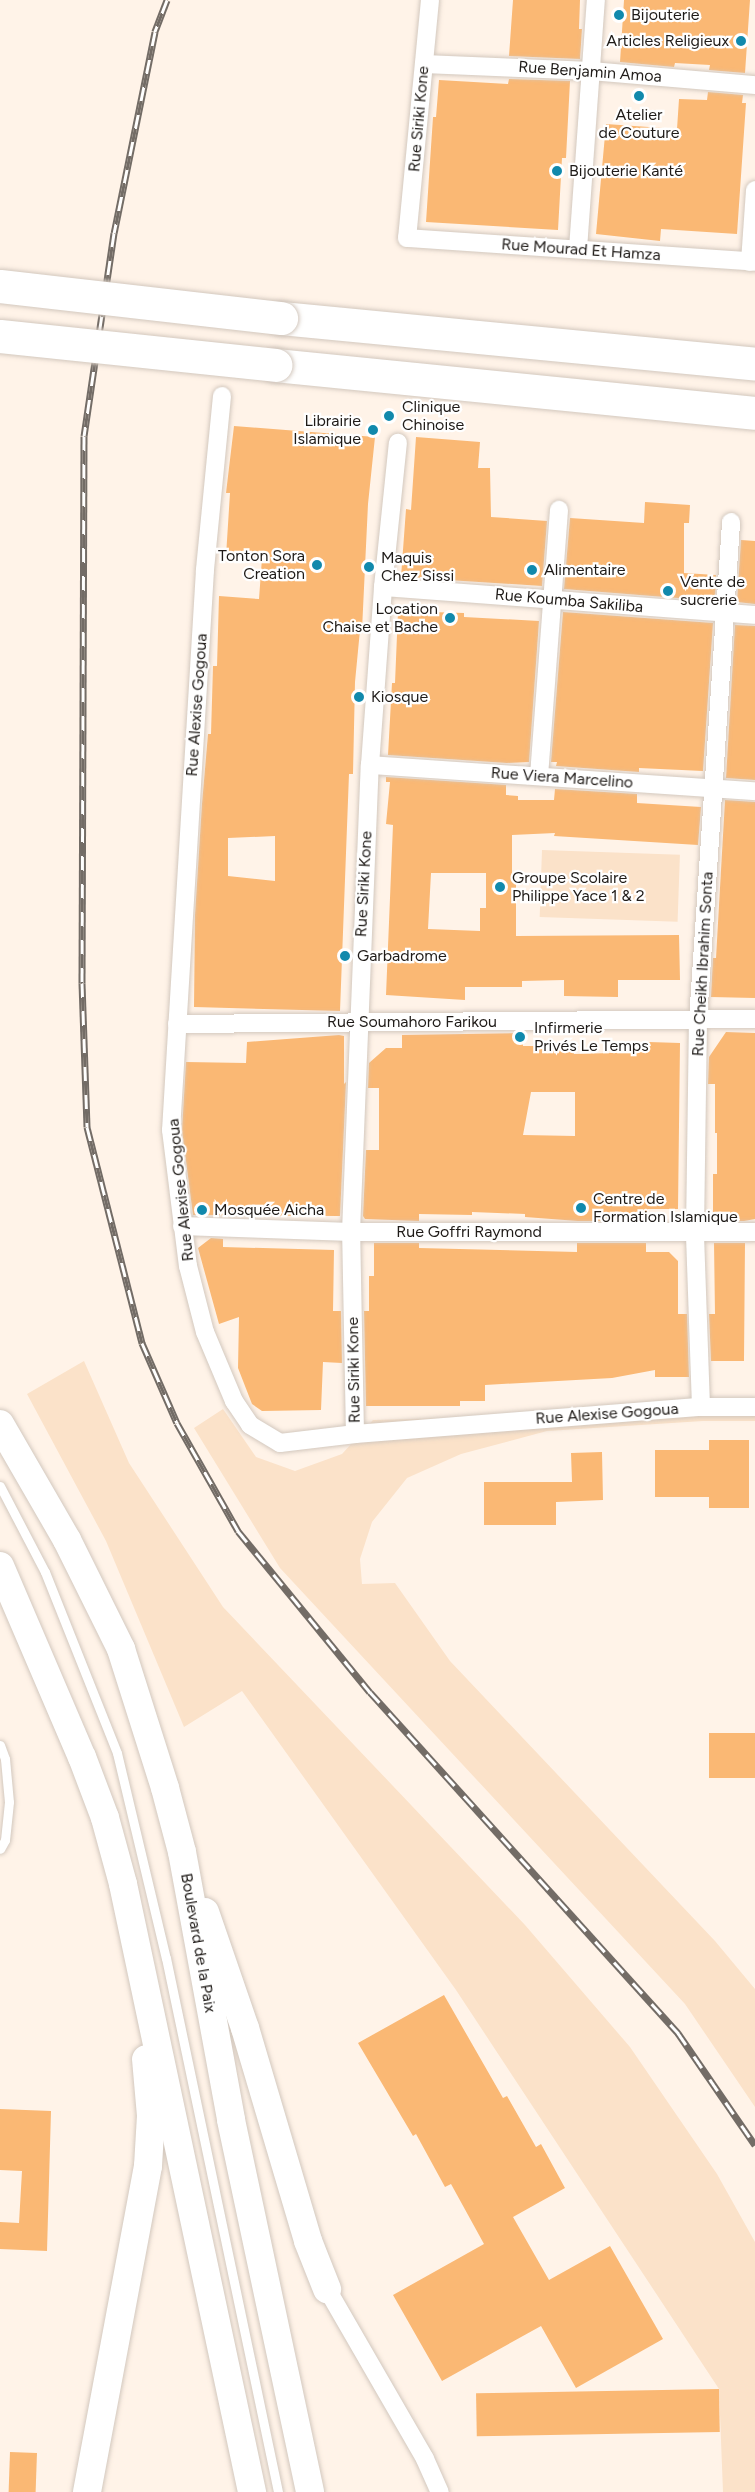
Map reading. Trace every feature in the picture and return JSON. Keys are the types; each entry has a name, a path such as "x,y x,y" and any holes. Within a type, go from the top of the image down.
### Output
{"highway":[{"path":"0,286 281,318 755,364"},
{"path":"0,336 755,413"}],"main road":[{"name":"Boulevard de la Paix","path":"0,1424 67,1540 121,1649 165,1788 182,1852 231,2120 310,2492"},
{"path":"0,1566 56,1693 105,1818 140,1958 252,2492"},
{"path":"182,1852 220,1949 308,2241 327,2289"},
{"path":"87,2492 148,2166 151,2116 140,1958"}],"street":[{"name":"Rue Siriki Kone","path":"407,238 430,0"},
{"path":"578,249 596,0"},
{"name":"Rue Benjamin Amoa","path":"424,64 591,70 755,85"},
{"path":"752,262 755,190"},
{"name":"Rue Mourad Et Hamza","path":"407,238 752,262"},
{"name":"Rue Alexise Gogoua","path":"222,396 205,570 171,1130 188,1266 205,1332 225,1383 250,1425 280,1443 355,1434 701,1407 755,1407"},
{"name":"Rue Siriki Kone","path":"355,1434 351,1232 369,765 383,587 398,443"},
{"path":"539,776 559,510"},
{"name":"Rue Cheikh Ibrahim Sonta","path":"701,1407 695,1232 698,1020 723,613 731,522"},
{"name":"Rue Koumba Sakiliba","path":"383,587 755,615"},
{"name":"Rue Viera Marcelino","path":"369,765 755,792"},
{"name":"Rue Soumahoro Farikou","path":"177,1024 755,1019"},
{"name":"Rue Goffri Raymond","path":"182,1226 351,1232 755,1232"},
{"path":"327,2289 425,2459 440,2492"}],"lane":[{"name":"Boulevard de la Paix","path":"0,1486 45,1572 117,1753 166,1958 278,2492"},
{"path":"0,1745 5,1759 9,1802 5,1840 0,1849"}],"shaded area":[{"path":"542,850 680,855 678,922 540,917"},
{"path":"84,1361 129,1463 223,1607 525,1925 630,2047 717,2174 755,2242 755,2492 723,2492 719,2389 456,1990 242,1691 184,1727 106,1541 27,1394"},
{"path":"223,1409 256,1457 295,1471 342,1454 373,1420 755,1410 755,1421 703,1421 547,1431 461,1454 407,1478 372,1522 360,1559 362,1584 395,1583 450,1661 715,1941 755,1989 755,2107 685,2004 280,1568 194,1428"}],"building":[{"path":"513,0 580,0 579,29 582,29 580,59 509,56"},
{"path":"624,0 750,0 745,73 709,70 710,65 675,63 674,67 620,62"},
{"path":"509,79 570,81 566,158 562,158 558,230 426,222 433,117 436,117 439,80 508,84"},
{"path":"708,92 743,95 742,103 746,103 737,234 661,229 660,241 596,234 606,124 677,129 679,99 707,100"},
{"path":"234,426 375,437 368,504 362,630 360,630 355,682 353,774 349,774 340,1011 194,1007 195,915 208,734 211,734 213,666 217,666 219,596 259,599 262,558 226,556 230,493 226,493","holes":["275,836 275,881 228,876 228,838"]},
{"path":"416,437 480,442 478,468 490,468 491,517 547,521 542,586 401,577 406,509 411,510"},
{"path":"645,502 690,505 689,523 684,523 684,573 716,575 715,601 564,589 570,518 644,523"},
{"path":"741,540 755,541 755,604 737,602"},
{"path":"398,611 464,613 464,617 539,621 529,762 507,763 388,755 392,683 395,683"},
{"path":"563,612 713,623 703,771 639,768 639,772 556,766 557,762 551,762"},
{"path":"735,625 755,626 755,780 726,778"},
{"path":"386,777 506,785 506,795 518,796 518,800 554,800 555,789 637,794 637,803 701,807 698,845 554,836 555,833 512,835 512,875 516,875 516,936 679,935 680,980 618,980 618,997 564,996 564,980 522,981 522,987 465,987 465,1000 386,995 393,825 386,824 390,782 386,782","holes":["431,873 486,873 486,908 480,908 480,931 428,929"]},
{"path":"725,800 755,802 755,998 711,997 713,958 716,958"},
{"path":"726,1032 755,1033 755,1219 744,1221 713,1221 713,1174 717,1174 717,1133 715,1133 715,1084 708,1084 709,1057"},
{"path":"523,1033 523,1046 574,1046 574,1054 649,1052 649,1042 680,1043 678,1209 648,1209 647,1221 578,1221 525,1217 525,1214 472,1212 472,1215 419,1214 419,1221 365,1219 363,1216 366,1150 379,1150 379,1088 368,1088 369,1063 386,1048 402,1048 402,1035","holes":["531,1092 575,1092 575,1136 523,1135"]},
{"path":"344,1036 344,1084 346,1082 340,1216 193,1215 182,1130 186,1062 246,1063 247,1042"},
{"path":"211,1238 223,1239 223,1247 334,1250 333,1311 341,1311 342,1363 323,1362 321,1410 262,1411 252,1404 238,1368 239,1317 219,1324 198,1248"},
{"path":"374,1243 419,1243 419,1248 577,1252 577,1243 646,1243 646,1252 669,1252 678,1261 678,1314 687,1314 689,1377 655,1377 655,1370 612,1378 485,1385 485,1401 460,1401 460,1406 366,1406 364,1311 369,1311 369,1276 374,1276"},
{"path":"714,1243 745,1243 744,1361 711,1361 709,1314 715,1314"},
{"path":"709,1440 749,1440 749,1508 709,1508 709,1497 655,1497 655,1450 709,1450"},
{"path":"602,1452 603,1500 556,1502 556,1525 484,1525 484,1482 572,1482 571,1453"},
{"path":"709,1733 755,1733 755,1778 709,1778"},
{"path":"444,1995 503,2098 507,2096 536,2147 541,2144 565,2188 513,2217 549,2280 610,2246 663,2339 576,2388 541,2326 442,2381 393,2295 484,2244 451,2184 445,2187 416,2134 413,2136 358,2043"},
{"path":"0,2109 51,2111 47,2251 0,2249 0,2222 19,2223 22,2171 0,2170"},
{"path":"719,2389 720,2432 477,2436 476,2393"},
{"path":"10,2452 37,2453 36,2492 9,2492"}],"railway":[{"path":"167,0 155,32 114,233 84,436 82,983 87,1127 142,1343 177,1423 238,1531 370,1692 678,2033 755,2145"}],"place":[{"name":"Bijouterie","path":"619,15"},
{"name":"Articles Religieux","path":"741,41"},
{"name":"Atelier de Couture","path":"639,96"},
{"name":"Bijouterie Kanté","path":"557,171"},
{"name":"Clinique Chinoise","path":"389,416"},
{"name":"Librairie Islamique","path":"373,430"},
{"name":"Tonton Sora Creation","path":"317,565"},
{"name":"Maquis Chez Sissi","path":"369,567"},
{"name":"Alimentaire","path":"532,570"},
{"name":"Vente de sucrerie","path":"668,591"},
{"name":"Location Chaise et Bache","path":"450,618"},
{"name":"Kiosque","path":"359,697"},
{"name":"Groupe Scolaire Philippe Yace 1 & 2","path":"500,887"},
{"name":"Garbadrome","path":"345,956"},
{"name":"Infirmerie Privés Le Temps","path":"520,1037"},
{"name":"Centre de Formation Islamique","path":"581,1208"},
{"name":"Mosquée Aicha","path":"202,1210"}]}
